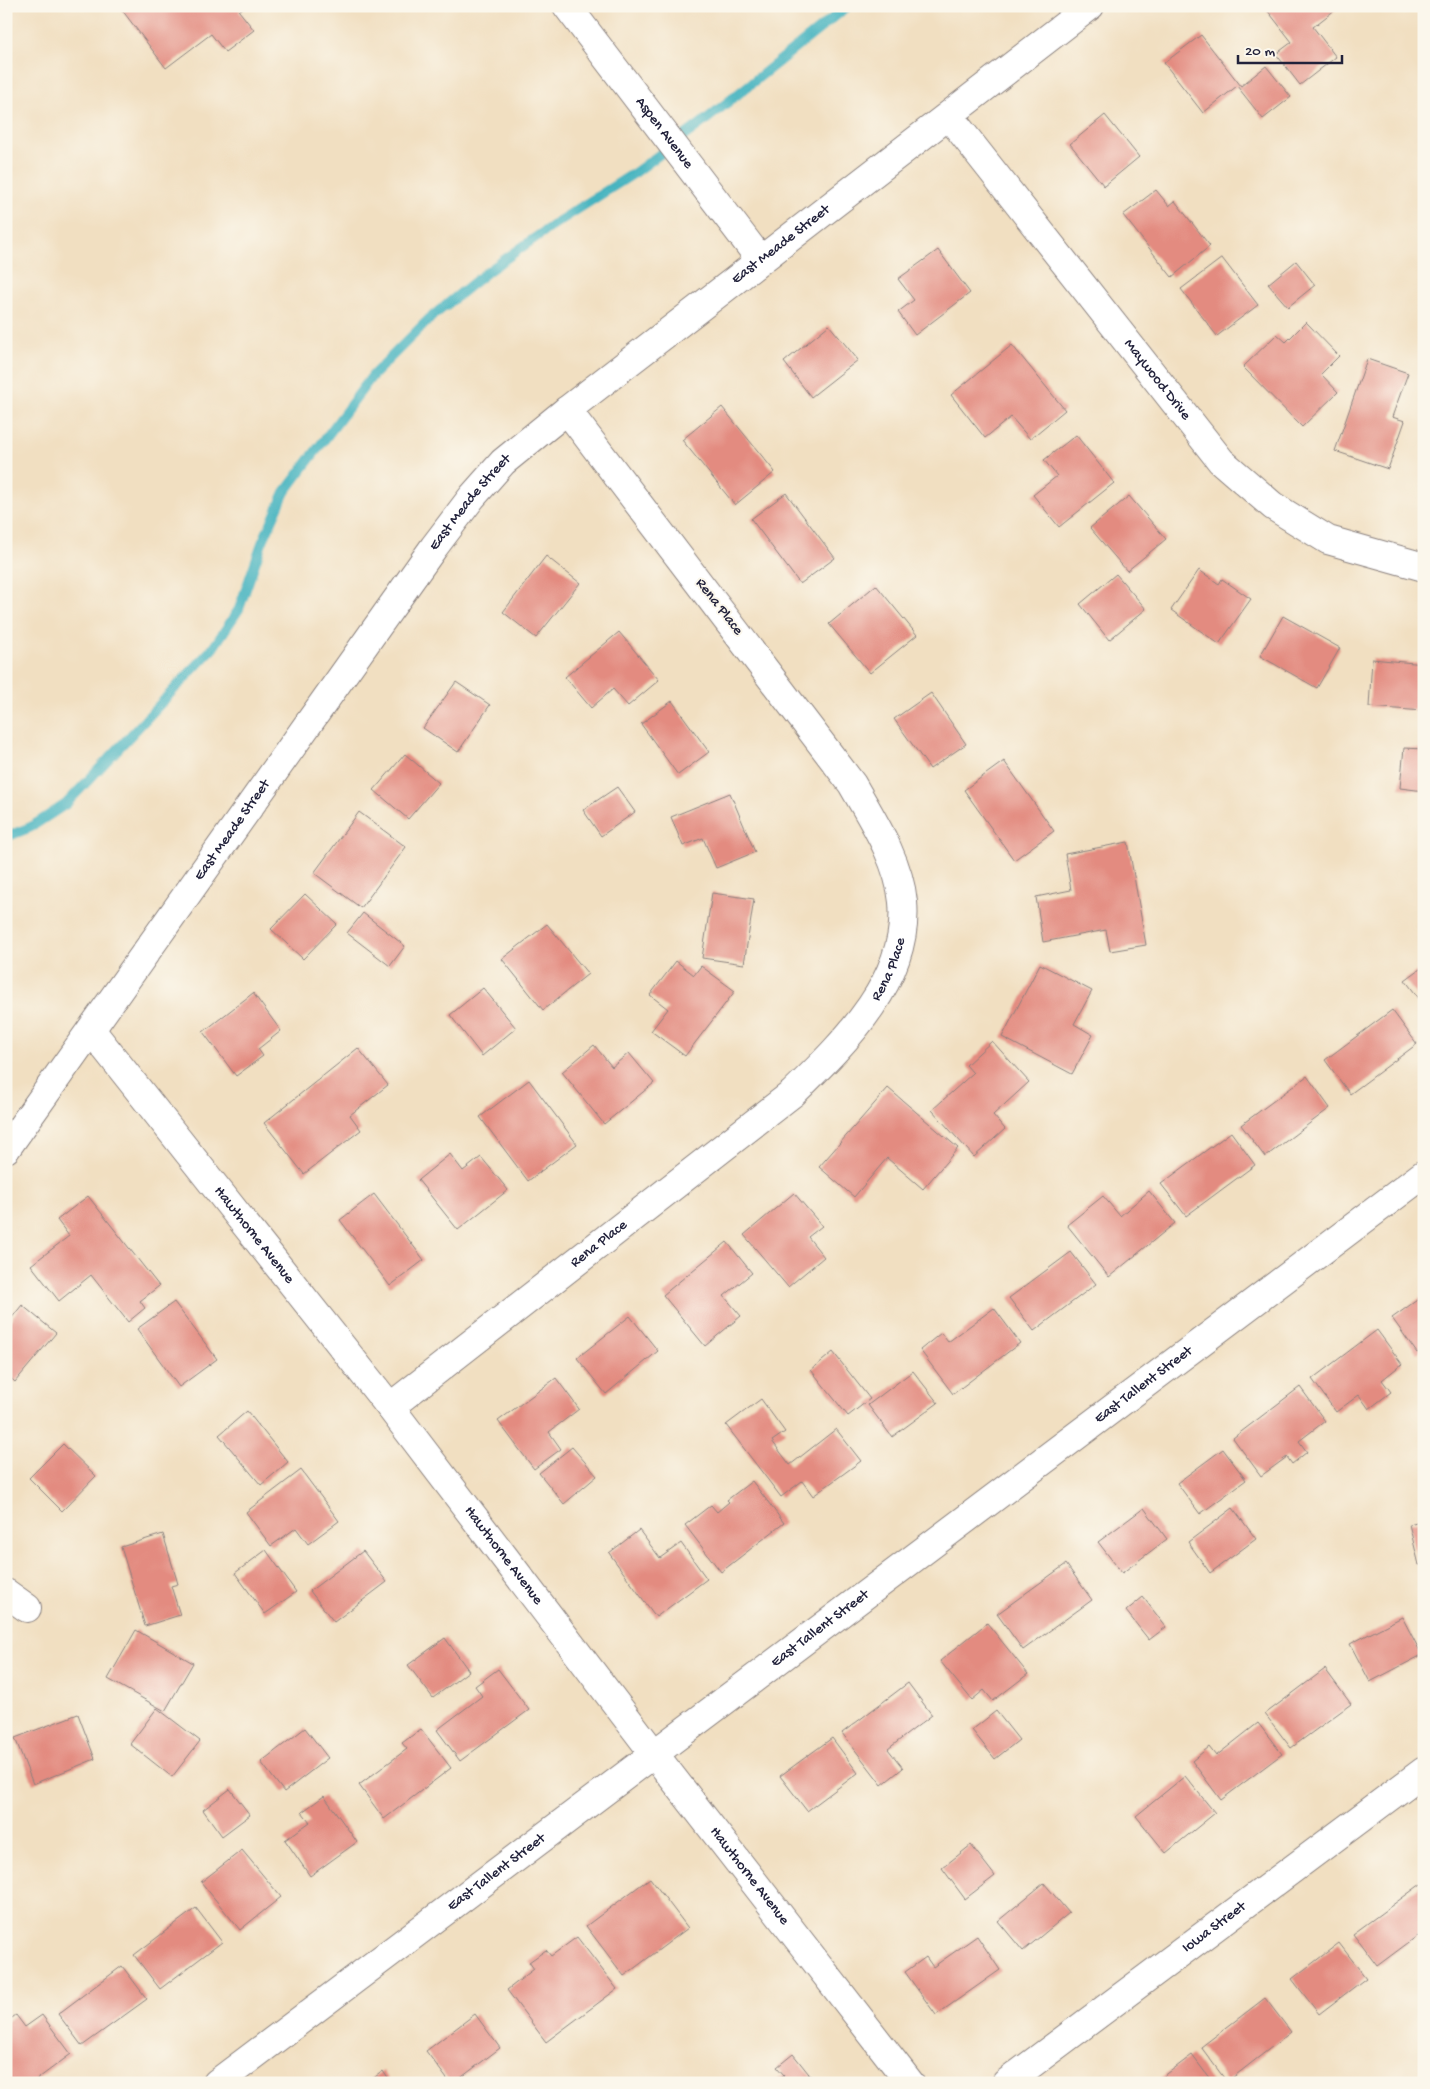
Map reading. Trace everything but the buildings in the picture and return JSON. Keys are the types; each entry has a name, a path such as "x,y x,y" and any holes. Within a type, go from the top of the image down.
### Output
{"street":[{"name":"Aspen Avenue","path":"567,6 760,259"},
{"name":"East Meade Street","path":"6,1149 472,497 504,462 567,410 760,259 950,116 1090,6"},
{"name":"Maywood Drive","path":"950,116 1221,461 1273,506 1328,540 1424,567"},
{"name":"Rena Place","path":"390,1407 793,1093 830,1056 864,1017 879,993 894,962 903,932 903,901 894,867 874,823 852,784 567,410"},
{"name":"Hawthorne Avenue","path":"91,1030 390,1407 655,1755 910,2083"},
{"name":"East Tallent Street","path":"218,2083 1424,1174"},
{"name":"Iowa Street","path":"1006,2083 1424,1771"}],"waterway":[{"path":"6,837 31,827 66,804 213,648 239,609 262,543 285,492 373,375 429,319 487,272 556,223 636,172 703,122 848,6"}]}
